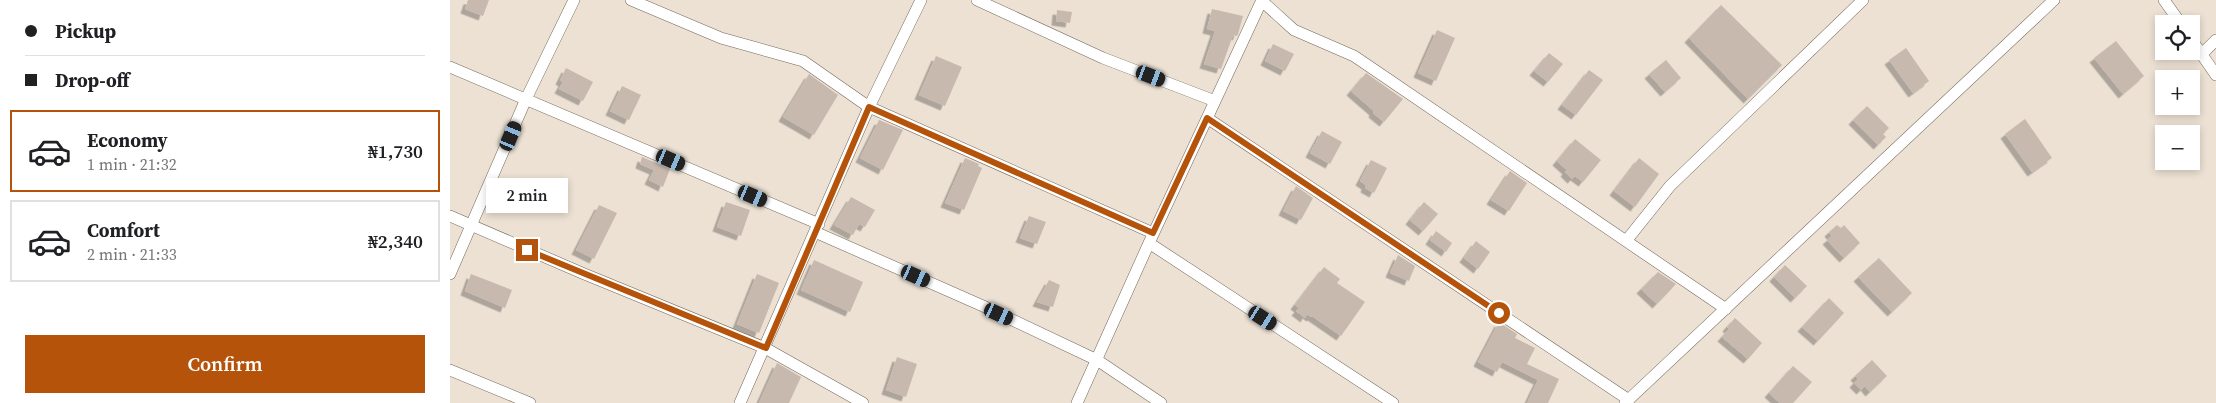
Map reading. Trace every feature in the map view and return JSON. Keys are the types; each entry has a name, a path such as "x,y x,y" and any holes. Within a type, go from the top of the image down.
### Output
{"street":[{"path":"450,274 526,100 574,0"},
{"path":"631,0 721,38 802,61 869,107 1151,238 1392,403"},
{"path":"740,403 766,348 869,107 921,0"},
{"path":"977,0 1103,58 1215,101"},
{"path":"1078,403 1151,238 1262,0 1294,30 1354,56 1726,308"},
{"path":"1626,241 1670,186 1863,0"},
{"path":"1207,118 1627,402 2054,0"},
{"path":"2164,0 2175,15"},
{"path":"2202,54 2216,40"},
{"path":"2200,51 2216,75"},
{"path":"450,67 817,228 983,306 1097,360 1161,403"},
{"path":"450,216 766,348 863,403"},
{"path":"450,370 530,403"}],"building":[{"path":"468,0 489,0 483,16 465,9"},
{"path":"1721,5 1782,65 1748,99 1689,38"},
{"path":"1212,9 1243,16 1238,34 1237,36 1233,35 1221,69 1204,64 1215,31 1207,29"},
{"path":"1057,10 1072,12 1070,23 1056,21"},
{"path":"1437,30 1455,38 1436,81 1418,73"},
{"path":"2116,41 2144,76 2123,94 2094,58"},
{"path":"1273,44 1294,54 1285,71 1265,61"},
{"path":"1906,48 1929,81 1913,93 1889,60"},
{"path":"1549,53 1563,64 1548,82 1534,71"},
{"path":"936,56 962,67 945,106 919,95"},
{"path":"1666,60 1681,78 1665,92 1649,74"},
{"path":"566,68 593,82 583,101 559,89 563,82 560,80"},
{"path":"1589,70 1603,80 1576,115 1562,105"},
{"path":"1366,73 1403,99 1384,122 1351,91"},
{"path":"809,74 838,95 814,135 783,117"},
{"path":"622,86 641,95 629,120 610,111"},
{"path":"1867,106 1889,128 1883,134 1886,137 1878,145 1853,120"},
{"path":"2025,119 2052,158 2032,172 2005,134"},
{"path":"879,120 903,130 883,170 860,158"},
{"path":"1322,131 1342,142 1330,164 1310,153"},
{"path":"1575,139 1601,160 1583,182 1575,176 1572,179 1565,172 1567,170 1557,161"},
{"path":"642,157 670,169 663,187 649,180 654,170 640,164"},
{"path":"965,158 979,164 978,166 982,168 964,210 945,203"},
{"path":"1639,158 1659,174 1635,207 1614,191"},
{"path":"1371,160 1387,168 1374,193 1365,188 1366,185 1360,181"},
{"path":"1510,171 1527,183 1509,211 1491,200"},
{"path":"1296,186 1313,198 1301,220 1283,211"},
{"path":"851,197 875,210 865,227 859,224 853,235 834,225"},
{"path":"726,202 750,210 741,236 717,227"},
{"path":"1424,202 1438,214 1423,231 1410,220"},
{"path":"599,205 617,213 594,259 576,250"},
{"path":"1029,216 1046,222 1037,244 1020,238"},
{"path":"1837,225 1841,228 1844,225 1860,243 1844,258 1827,240 1832,236 1829,232"},
{"path":"1436,231 1452,243 1446,252 1430,240"},
{"path":"1476,241 1490,252 1478,269 1464,258"},
{"path":"1398,255 1415,266 1409,281 1390,273"},
{"path":"1879,258 1912,293 1892,312 1858,277"},
{"path":"814,260 863,282 850,312 801,290"},
{"path":"1785,265 1807,286 1795,298 1774,277"},
{"path":"1324,267 1340,279 1337,283 1365,302 1341,336 1312,316 1307,314 1305,318 1296,311 1299,308 1295,305"},
{"path":"1658,272 1676,284 1657,304 1641,289"},
{"path":"471,274 512,290 505,308 465,291"},
{"path":"757,274 779,283 759,333 737,324"},
{"path":"1049,280 1060,285 1053,307 1037,302"},
{"path":"1829,298 1844,313 1818,341 1802,327"},
{"path":"1735,318 1762,343 1748,359 1722,337 1729,329 1727,327"},
{"path":"1499,322 1517,334 1515,338 1535,348 1527,364 1559,379 1548,403 1527,403 1538,380 1502,362 1497,372 1478,362"},
{"path":"897,357 917,364 906,397 886,390"},
{"path":"1872,360 1887,376 1870,392 1865,386 1861,390 1854,383 1858,379 1855,376"},
{"path":"777,363 801,377 789,403 759,403"},
{"path":"1793,366 1812,382 1793,403 1780,403 1769,393"}],"route":[{"path":"527,250 766,348 869,107 1153,233 1207,118 1499,313"}]}
